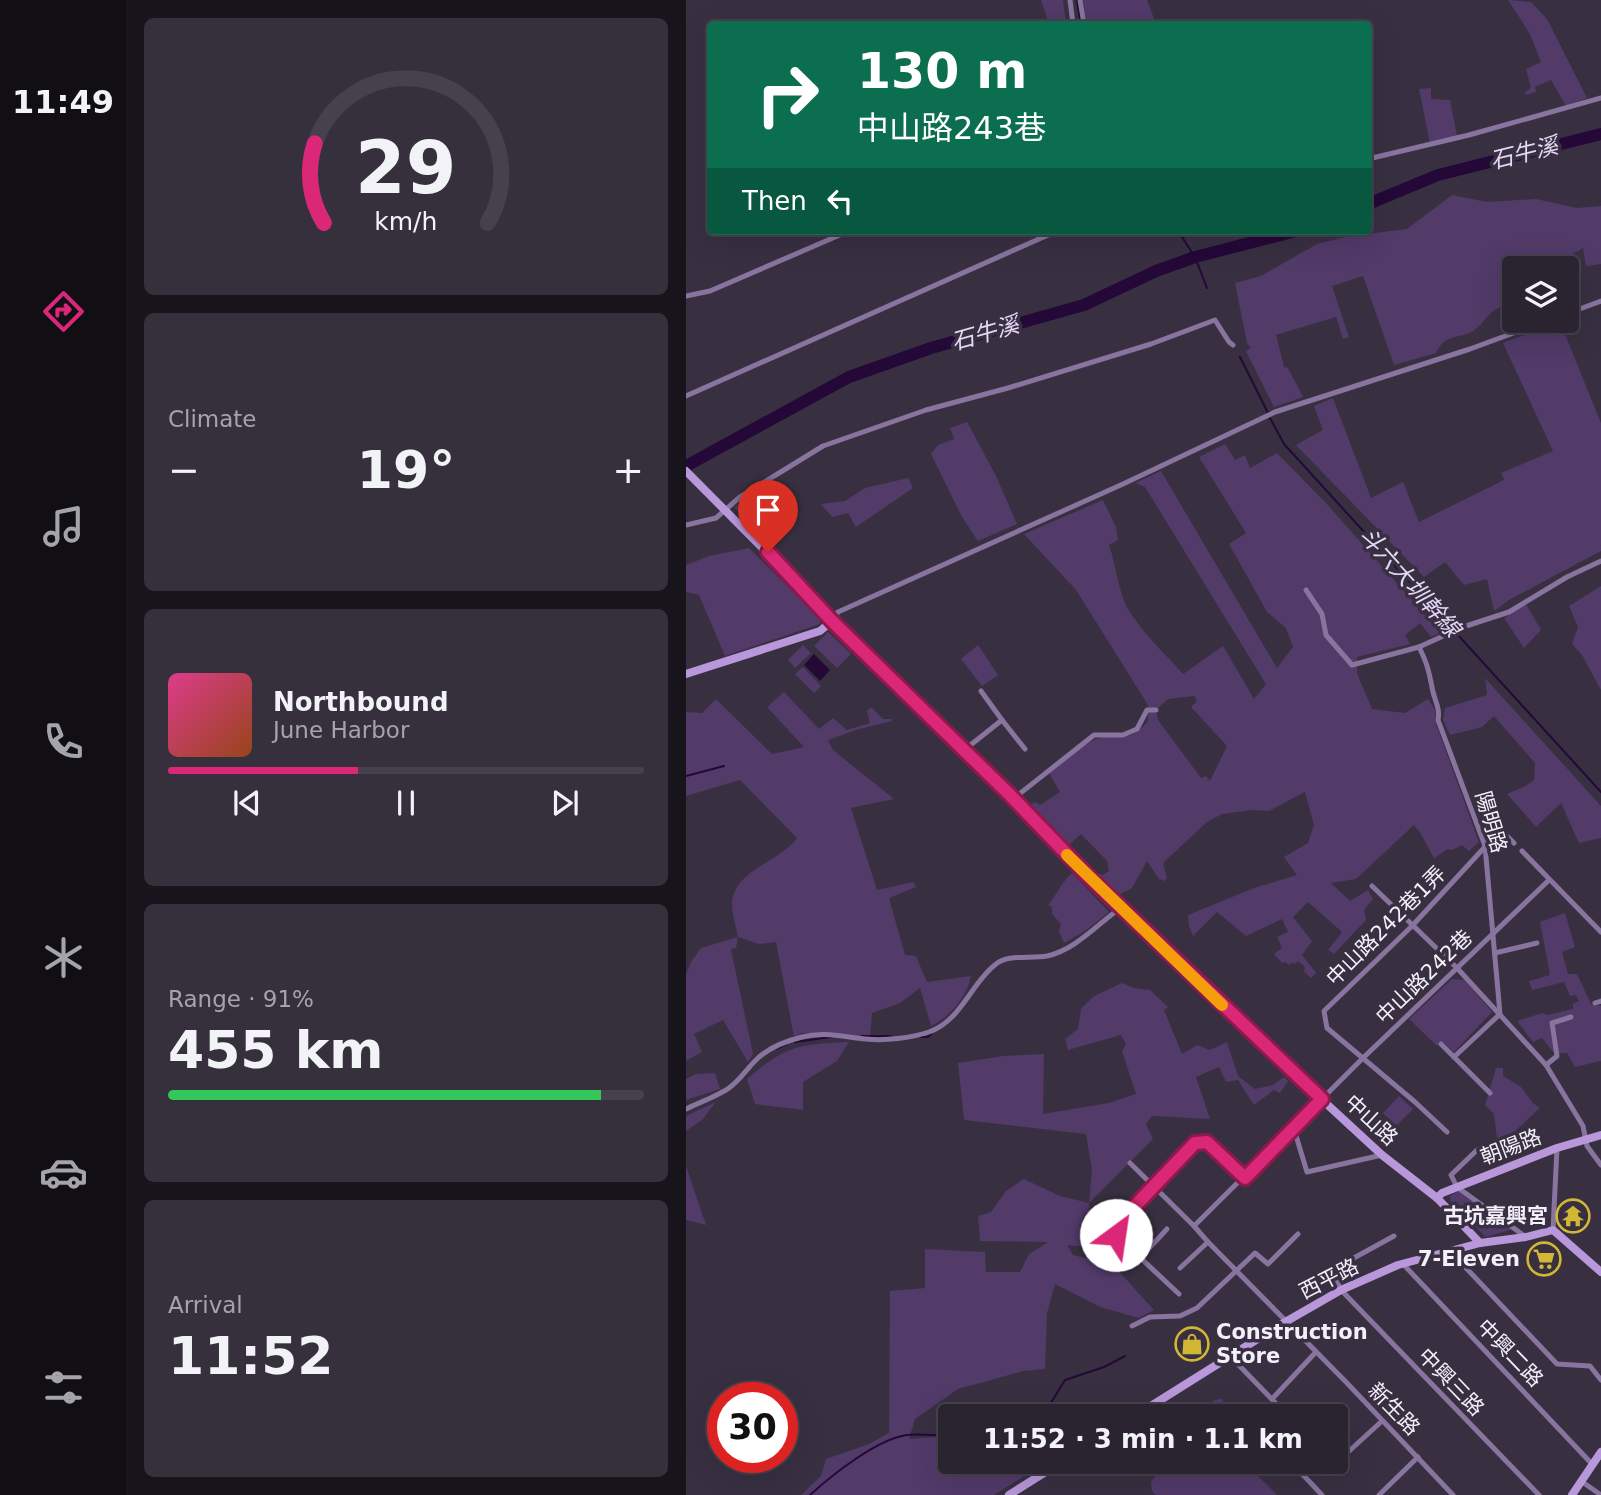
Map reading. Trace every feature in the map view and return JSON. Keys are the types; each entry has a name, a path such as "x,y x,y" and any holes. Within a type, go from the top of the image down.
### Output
{"main road":[{"name":"中山路","path":"686,471 1087,875 1279,1060 1382,1155 1437,1198 1480,1243"},
{"path":"686,674 820,631 832,621"},
{"name":"朝陽路","path":"1437,1198 1442,1193 1557,1148 1601,1135"},
{"path":"1480,1243 1526,1237 1553,1230 1601,1272"},
{"name":"西平路","path":"1154,1404 1286,1321 1341,1290 1403,1264 1480,1243"},
{"path":"1572,1495 1601,1452"},
{"path":"1009,1495 1042,1474"}],"street":[{"path":"1070,0 1073,21"},
{"path":"1080,0 1084,21"},
{"path":"1372,158 1469,135 1601,97"},
{"path":"686,296 710,292 840,235"},
{"path":"686,396 1049,235"},
{"path":"1579,309 1601,301"},
{"path":"686,525 716,517 740,497 822,446 926,410 1132,350 1215,320 1228,342 1233,345"},
{"path":"832,621 838,612 1113,489 1275,412 1514,333"},
{"path":"1306,590 1322,614 1326,635 1352,665 1419,647 1463,627 1509,612 1567,577 1601,561"},
{"name":"陽明路","path":"1419,647 1431,672 1433,692 1439,710 1438,720 1485,846 1500,1014"},
{"path":"981,691 1025,749"},
{"path":"1013,799 1094,735 1123,735 1137,729 1147,710 1156,710"},
{"path":"963,751 1002,720"},
{"path":"1485,846 1499,834 1506,835 1514,843"},
{"name":"中山路242巷1弄","path":"1363,1058 1327,1028 1324,1011 1412,926 1485,846"},
{"path":"1522,851 1601,932"},
{"name":"中山路242巷","path":"1194,1226 1363,1058 1549,880"},
{"path":"1372,886 1457,968 1546,1065 1583,1126 1587,1146 1601,1165"},
{"path":"686,1109 725,1092 757,1058 780,1044 804,1036 830,1034 884,1040 929,1032 943,1025 978,981 998,962 1011,957 1023,959 1051,955 1076,945 1105,918 1122,907"},
{"path":"1495,953 1538,943"},
{"path":"1454,1057 1500,1014"},
{"path":"1546,1065 1557,1056 1552,1023 1571,1017"},
{"path":"1441,1044 1490,1093"},
{"path":"1363,1058 1447,1132"},
{"path":"1294,1129 1307,1172 1382,1155"},
{"path":"1178,1294 1116,1235 1114,1228 1193,1145 1201,1141 1207,1142 1245,1178"},
{"path":"1490,1145 1477,1150 1451,1175 1457,1187 1526,1237"},
{"path":"1553,1230 1557,1148"},
{"name":"新生路","path":"1130,1163 1453,1495"},
{"path":"1140,1258 1167,1229"},
{"path":"1132,1326 1150,1317 1180,1316 1197,1308 1255,1253 1268,1264 1298,1234"},
{"name":"中興三路","path":"1394,1236 1332,1270 1341,1290 1539,1495"},
{"path":"1180,1268 1208,1242"},
{"path":"1450,1251 1557,1364 1590,1366 1601,1380"},
{"name":"中興二路","path":"1403,1264 1592,1464"},
{"path":"1272,1399 1315,1353"},
{"path":"1230,1356 1277,1404"},
{"path":"1348,1452 1382,1421"},
{"path":"1379,1495 1418,1457"},
{"path":"1302,1474 1322,1495"},
{"path":"1581,1481 1601,1495"}],"shaded area":[{"path":"1041,0 1063,0 1066,21 1048,21"},
{"path":"1083,0 1147,0 1155,21 1086,21"},
{"path":"1508,0 1531,2 1547,19 1587,98 1566,106 1551,80 1535,87 1536,92 1526,95 1525,92 1531,88 1526,69 1541,62 1530,34"},
{"path":"1431,88 1431,99 1450,100 1457,136 1430,143 1419,89"},
{"path":"1452,195 1487,202 1536,199 1577,208 1601,206 1601,264 1586,266 1583,248 1572,256 1502,256 1502,306 1473,331 1448,339 1436,353 1394,365 1363,276 1332,286 1349,337 1343,339 1336,317 1276,335 1284,367 1288,368 1303,397 1274,407 1246,351 1251,348 1247,343 1235,283 1261,276 1317,244 1407,229"},
{"path":"1530,333 1564,333 1601,423 1601,551 1509,600 1494,611 1487,579 1464,585 1445,562 1424,577 1296,445 1323,430 1314,406 1333,398 1371,498 1403,482 1419,522 1504,480 1501,473 1553,451 1503,343"},
{"path":"967,422 996,476 1017,524 978,541 962,517 931,454 938,445 954,439 950,428"},
{"path":"1225,444 1235,460 1245,455 1250,468 1277,453 1325,502 1441,633 1431,637 1420,623 1405,635 1410,644 1357,657 1357,673 1372,709 1405,713 1428,699 1435,710 1436,724 1479,842 1469,851 1462,845 1448,849 1434,858 1414,825 1356,879 1331,883 1350,901 1368,890 1373,899 1364,910 1366,920 1334,954 1328,950 1342,932 1308,902 1293,917 1312,941 1302,955 1316,973 1311,978 1298,961 1289,965 1282,963 1274,954 1282,948 1277,937 1288,932 1282,919 1246,936 1217,912 1193,936 1188,915 1254,888 1297,875 1284,857 1308,843 1314,825 1305,792 1269,811 1222,814 1207,822 1163,863 1167,878 1164,881 1159,879 1147,861 1132,888 1118,895 1096,873 1103,875 1109,871 1107,861 1081,834 1066,848 1026,808 1035,802 1040,805 1060,792 1049,773 1082,747 1101,737 1127,736 1140,729 1148,721 1148,705 1076,590 1024,534 1103,500 1116,527 1118,540 1109,545 1120,590 1137,622 1183,674 1223,646 1254,699 1266,684 1145,487 1135,483 1161,471 1277,668 1293,647 1286,628 1267,612 1229,544 1246,533 1199,457","holes":["1194,696 1197,701 1191,707 1227,746 1210,781 1206,776 1201,778 1158,720 1156,710 1168,699"]},
{"path":"908,478 913,488 856,527 848,513 832,517 821,504 845,501 865,488"},
{"path":"766,485 792,520 784,519 753,531 734,507"},
{"path":"749,548 820,619 820,624 725,656 699,595 686,592 686,565 709,556"},
{"path":"1601,586 1601,690 1582,655 1572,644 1578,627 1569,606"},
{"path":"1526,604 1541,630 1524,648 1504,618"},
{"path":"828,632 851,654 837,668 814,646"},
{"path":"803,645 811,653 795,668 788,660"},
{"path":"978,645 998,675 982,686 961,659"},
{"path":"814,654 830,670 820,681 804,665"},
{"path":"803,667 821,686 814,693 795,674"},
{"path":"1485,678 1601,806 1601,838 1579,843 1561,803 1536,827 1507,794 1534,780 1535,763 1494,716 1482,727 1450,735 1443,720 1445,708 1487,695"},
{"path":"784,692 819,729 833,718 847,730 870,723 867,711 871,707 883,719 892,719 828,740 833,750 894,799 851,808 877,890 914,882 916,887 889,898 905,955 916,956 927,982 971,976 962,999 945,1017 931,1026 920,988 900,1003 872,1013 870,1037 802,1033 794,1037 776,942 759,944 738,937 732,907 735,892 749,874 780,854 797,838 740,780 686,796 686,712 702,713 716,699 772,754 804,747 767,707"},
{"path":"1072,873 1109,912 1064,943 1059,931 1061,924 1052,914 1052,907 1048,905"},
{"path":"1565,913 1575,947 1562,952 1568,974 1577,974 1591,1004 1601,1006 1601,1061 1575,1067 1567,1053 1554,1053 1542,1038 1533,1042 1517,1021 1542,1013 1548,1015 1573,1009 1573,1004 1579,1001 1576,995 1570,996 1564,982 1532,990 1529,981 1550,975 1540,922"},
{"path":"738,937 736,948 731,949 753,1054 748,1062 723,1020 694,1034 702,1052 686,1061 686,974 691,962 701,948"},
{"path":"1452,979 1465,980 1492,1012 1454,1052 1442,1041 1437,1046 1409,1019"},
{"path":"1122,983 1150,990 1168,1007 1164,1010 1182,1054 1197,1045 1210,1050 1227,1042 1238,1076 1255,1089 1273,1085 1284,1077 1288,1081 1280,1093 1274,1090 1254,1105 1238,1080 1226,1082 1219,1067 1196,1077 1210,1119 1152,1116 1146,1124 1153,1139 1089,1203 1092,1170 1086,1134 964,1120 958,1063 1003,1056 1044,1054 1043,1114 1109,1103 1136,1094 1122,1051 1126,1044 1121,1035 1068,1050 1065,1039 1078,1029 1081,1009 1094,996"},
{"path":"849,1042 837,1061 803,1082 803,1110 755,1104 747,1079 772,1060 783,1053 805,1046"},
{"path":"1496,1068 1503,1068 1503,1076 1520,1086 1540,1108 1514,1132 1497,1139 1494,1114 1485,1105"},
{"path":"715,1073 720,1089 686,1100 686,1079 696,1074"},
{"path":"1399,1096 1413,1109 1396,1126 1383,1113"},
{"path":"716,1102 702,1120 686,1131 686,1116"},
{"path":"686,1166 706,1225 686,1220"},
{"path":"1024,1179 1060,1196 1089,1203 1089,1232 1103,1231 1123,1251 1067,1245 1073,1255 1113,1265 1154,1310 1139,1318 1100,1307 1055,1284 1047,1313 1045,1369 1023,1371 958,1389 915,1419 909,1439 938,1437 938,1474 1022,1474 1023,1477 994,1495 801,1495 821,1476 826,1459 869,1444 889,1433 890,1291 925,1288 925,1249 985,1252 986,1272 1020,1272 1029,1254 1048,1242 980,1241 978,1216 991,1212 1006,1191"},
{"path":"1459,1191 1513,1229 1486,1237 1451,1202 1450,1196"},
{"path":"1222,1398 1223,1404 1210,1404"},
{"path":"1157,1474 1256,1474 1277,1495 1156,1495 1152,1491 1151,1482"}],"waterway":[{"name":"斗六大圳幹線","path":"1077,0 1080,21"},
{"name":"石牛溪","path":"1372,202 1438,175 1601,134"},
{"name":"斗六大圳幹線","path":"1181,235 1195,257 1207,288"},
{"name":"石牛溪","path":"686,466 849,377 931,348 1084,305 1156,271 1195,257 1280,235"},
{"name":"斗六大圳幹線","path":"1240,357 1268,413"},
{"name":"斗六大圳幹線","path":"1270,418 1284,444 1601,792"},
{"path":"686,776 724,766"},
{"path":"921,1037 931,1034"},
{"path":"861,1036 891,1036"},
{"path":"795,1042 831,1037"},
{"path":"776,1049 787,1044"},
{"path":"1050,1404 1065,1380 1104,1367 1125,1356"},
{"path":"810,1495 842,1468 882,1443 907,1435 938,1435"}],"slow traffic":[{"path":"1067,855 1222,1005"}],"place":[{"name":"古坑嘉興宮","path":"1573,1216"},
{"name":"7-Eleven","path":"1544,1259"},
{"name":"Construction Store","path":"1192,1344"}],"route":[{"path":"768,552 832,621 1010,795 1087,875 1322,1099 1245,1178 1207,1142 1195,1143 1114,1228 1116,1235"}]}
